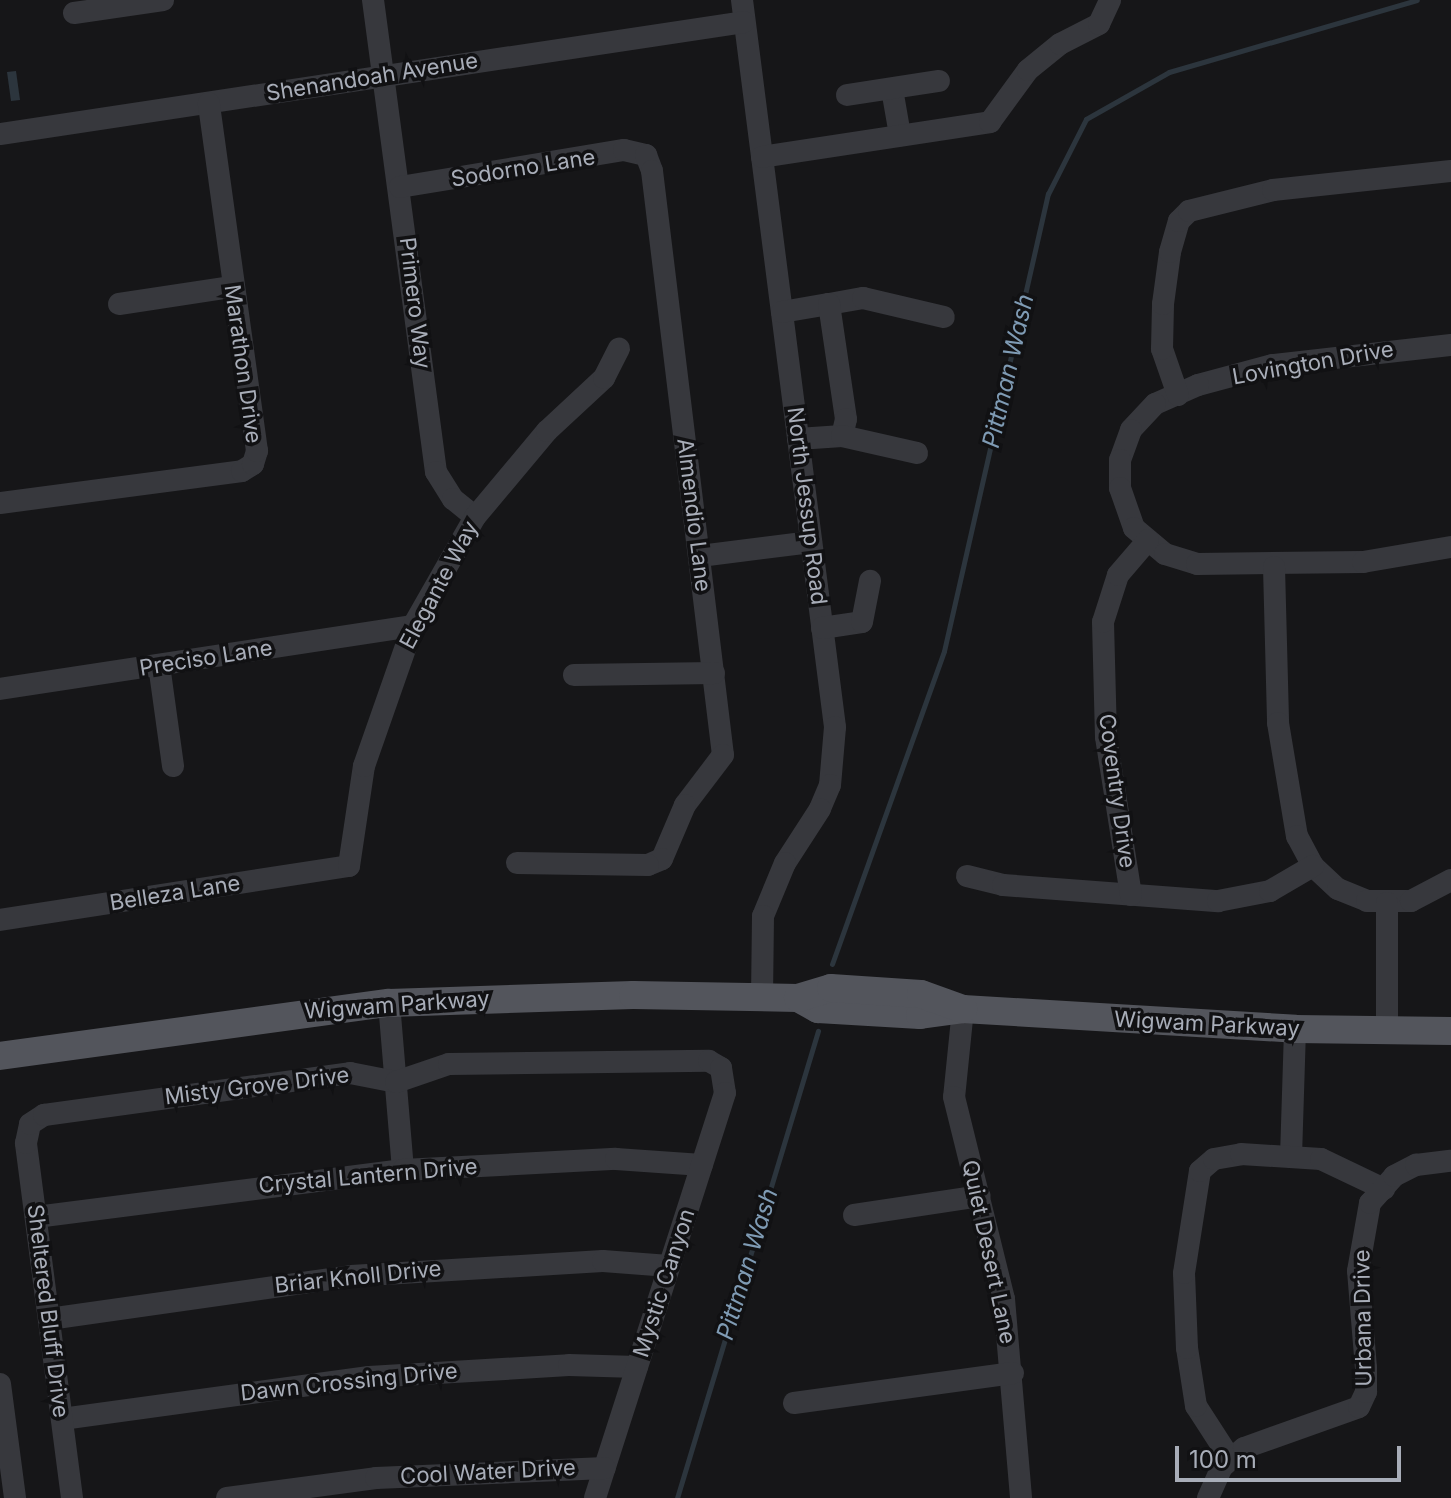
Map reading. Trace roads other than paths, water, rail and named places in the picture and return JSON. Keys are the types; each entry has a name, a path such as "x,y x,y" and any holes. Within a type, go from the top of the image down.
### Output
{"main road":[{"name":"Wigwam Parkway","path":"0,1056 389,1003 633,995 798,998 831,988 921,994 963,1009 1295,1029 1451,1031"}],"street":[{"path":"74,13 163,0"},
{"name":"Primero Way","path":"373,0 436,472 453,499 475,517"},
{"path":"762,157 990,122 1028,70 1060,44 1099,24 1110,0"},
{"name":"Shenandoah Avenue","path":"0,134 385,74 743,11"},
{"name":"North Jessup Road","path":"743,11 822,628 834,758 820,809 785,863 763,916 762,997"},
{"path":"847,95 939,81"},
{"path":"892,89 900,135"},
{"name":"Marathon Drive","path":"0,503 242,471 253,464 257,451 209,103"},
{"name":"Sodorno Lane","path":"400,187 624,150 646,155"},
{"name":"Almendio Lane","path":"517,863 648,865 662,859 685,805 723,755 700,556 646,155"},
{"path":"1450,551 1363,562 1274,567 1197,564 1165,554 1134,528 1120,488 1120,460 1131,430 1155,404 1178,395 1162,349 1163,304 1170,252 1184,216 1273,190 1451,171"},
{"path":"119,304 232,287"},
{"path":"782,312 863,298 944,317"},
{"path":"829,304 846,419 842,436"},
{"name":"Lovington Drive","path":"1178,395 1272,365 1451,345"},
{"name":"Elegante Way","path":"349,866 364,766 413,626 475,517 547,431 604,378 619,349"},
{"path":"798,439 842,436 917,453"},
{"name":"Coventry Drive","path":"1131,895 1106,737 1103,622 1118,575 1148,540"},
{"path":"700,556 811,542"},
{"path":"1274,567 1278,723 1297,836 1313,866 1338,889 1387,903 1411,901 1451,880"},
{"path":"822,628 862,622 870,581"},
{"name":"Preciso Lane","path":"0,689 413,626"},
{"path":"159,665 173,766"},
{"path":"574,675 714,673"},
{"name":"Belleza Lane","path":"0,920 349,866"},
{"path":"967,876 1003,885 1131,895 1246,898 1270,891 1313,866"},
{"path":"1387,903 1387,1032"},
{"path":"389,1003 403,1170"},
{"name":"Quiet Desert Lane","path":"963,1009 954,1097 1004,1299 1013,1373 1021,1498"},
{"path":"1291,1157 1295,1029"},
{"name":"Misty Grove Drive","path":"30,1124 44,1115 224,1087 350,1073 396,1082 449,1064 691,1059 721,1068"},
{"name":"Mystic Canyon","path":"595,1498 725,1093 721,1068"},
{"name":"Sheltered Bluff Drive","path":"30,1124 26,1143 72,1498"},
{"path":"1208,1498 1231,1460 1196,1406 1187,1348 1184,1273 1194,1191 1207,1165 1241,1154 1291,1157 1339,1164 1384,1189 1394,1176 1416,1165 1451,1161"},
{"name":"Crystal Lantern Drive","path":"36,1217 403,1170 616,1159 702,1165"},
{"name":"Urbana Drive","path":"1231,1460 1267,1437 1359,1407 1366,1368 1358,1271 1370,1203 1384,1189"},
{"path":"854,1215 980,1196"},
{"name":"Briar Knoll Drive","path":"49,1319 351,1276 603,1261 669,1266"},
{"name":"Dawn Crossing Drive","path":"62,1419 369,1377 569,1365 637,1367"},
{"path":"794,1403 1013,1373"},
{"path":"0,1384 9,1492"},
{"name":"Cool Water Drive","path":"227,1498 376,1478 605,1468"}],"waterway":[{"name":"Pittman Wash","path":"832,964 944,651 1048,194 1086,119 1169,72 1417,0"},
{"name":"Pittman Wash","path":"677,1498 818,1031"}]}
